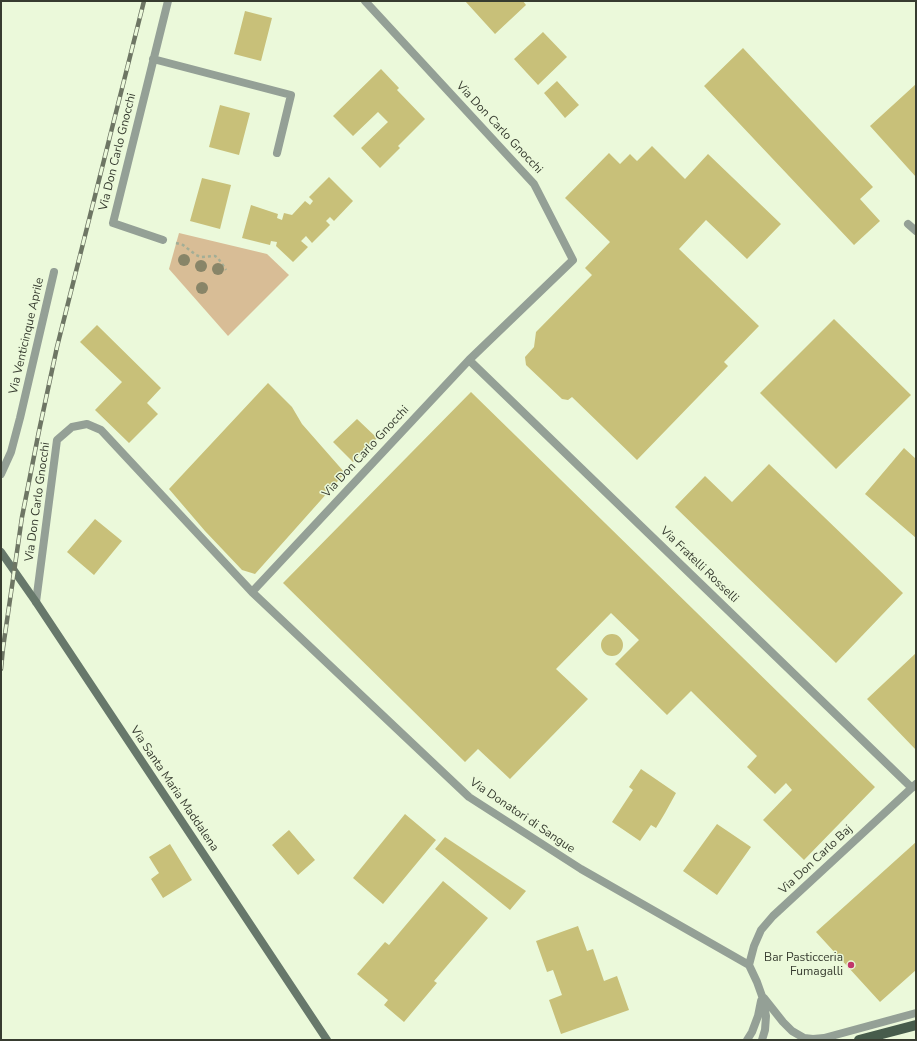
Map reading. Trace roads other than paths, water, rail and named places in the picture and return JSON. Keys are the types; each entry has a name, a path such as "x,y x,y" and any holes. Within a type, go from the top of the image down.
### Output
{"main road":[{"path":"859,1040 916,1025"}],"street":[{"name":"Via Don Carlo Gnocchi","path":"163,240 113,223 168,1"},
{"name":"Via Don Carlo Gnocchi","path":"36,602 57,440 72,427 87,424 101,430 252,592 469,360 573,260 534,184 365,1"},
{"path":"153,59 292,95 277,153"},
{"path":"908,224 916,231"},
{"name":"Via Venticinque Aprile","path":"1,474 11,452 20,418 54,272"},
{"name":"Via Fratelli Rosselli","path":"469,360 914,786"},
{"name":"Via Santa Maria Maddalena","path":"1,552 36,602 327,1040"},
{"name":"Via Donatori di Sangue","path":"252,592 469,797 581,869 749,965"},
{"name":"Via Don Carlo Baj","path":"749,965 754,946 761,930 773,916 914,786"},
{"path":"749,965 762,996 766,1016 765,1030 762,1040"},
{"path":"762,996 782,1022 792,1031 804,1038 813,1039 824,1038 916,1013"},
{"path":"747,1040 752,1032 758,1016 762,996"}],"railway":[{"path":"1,669 22,517 39,431 57,347 144,1"}],"place":[{"name":"Bar Pasticceria Fumagalli","path":"851,965"}]}
